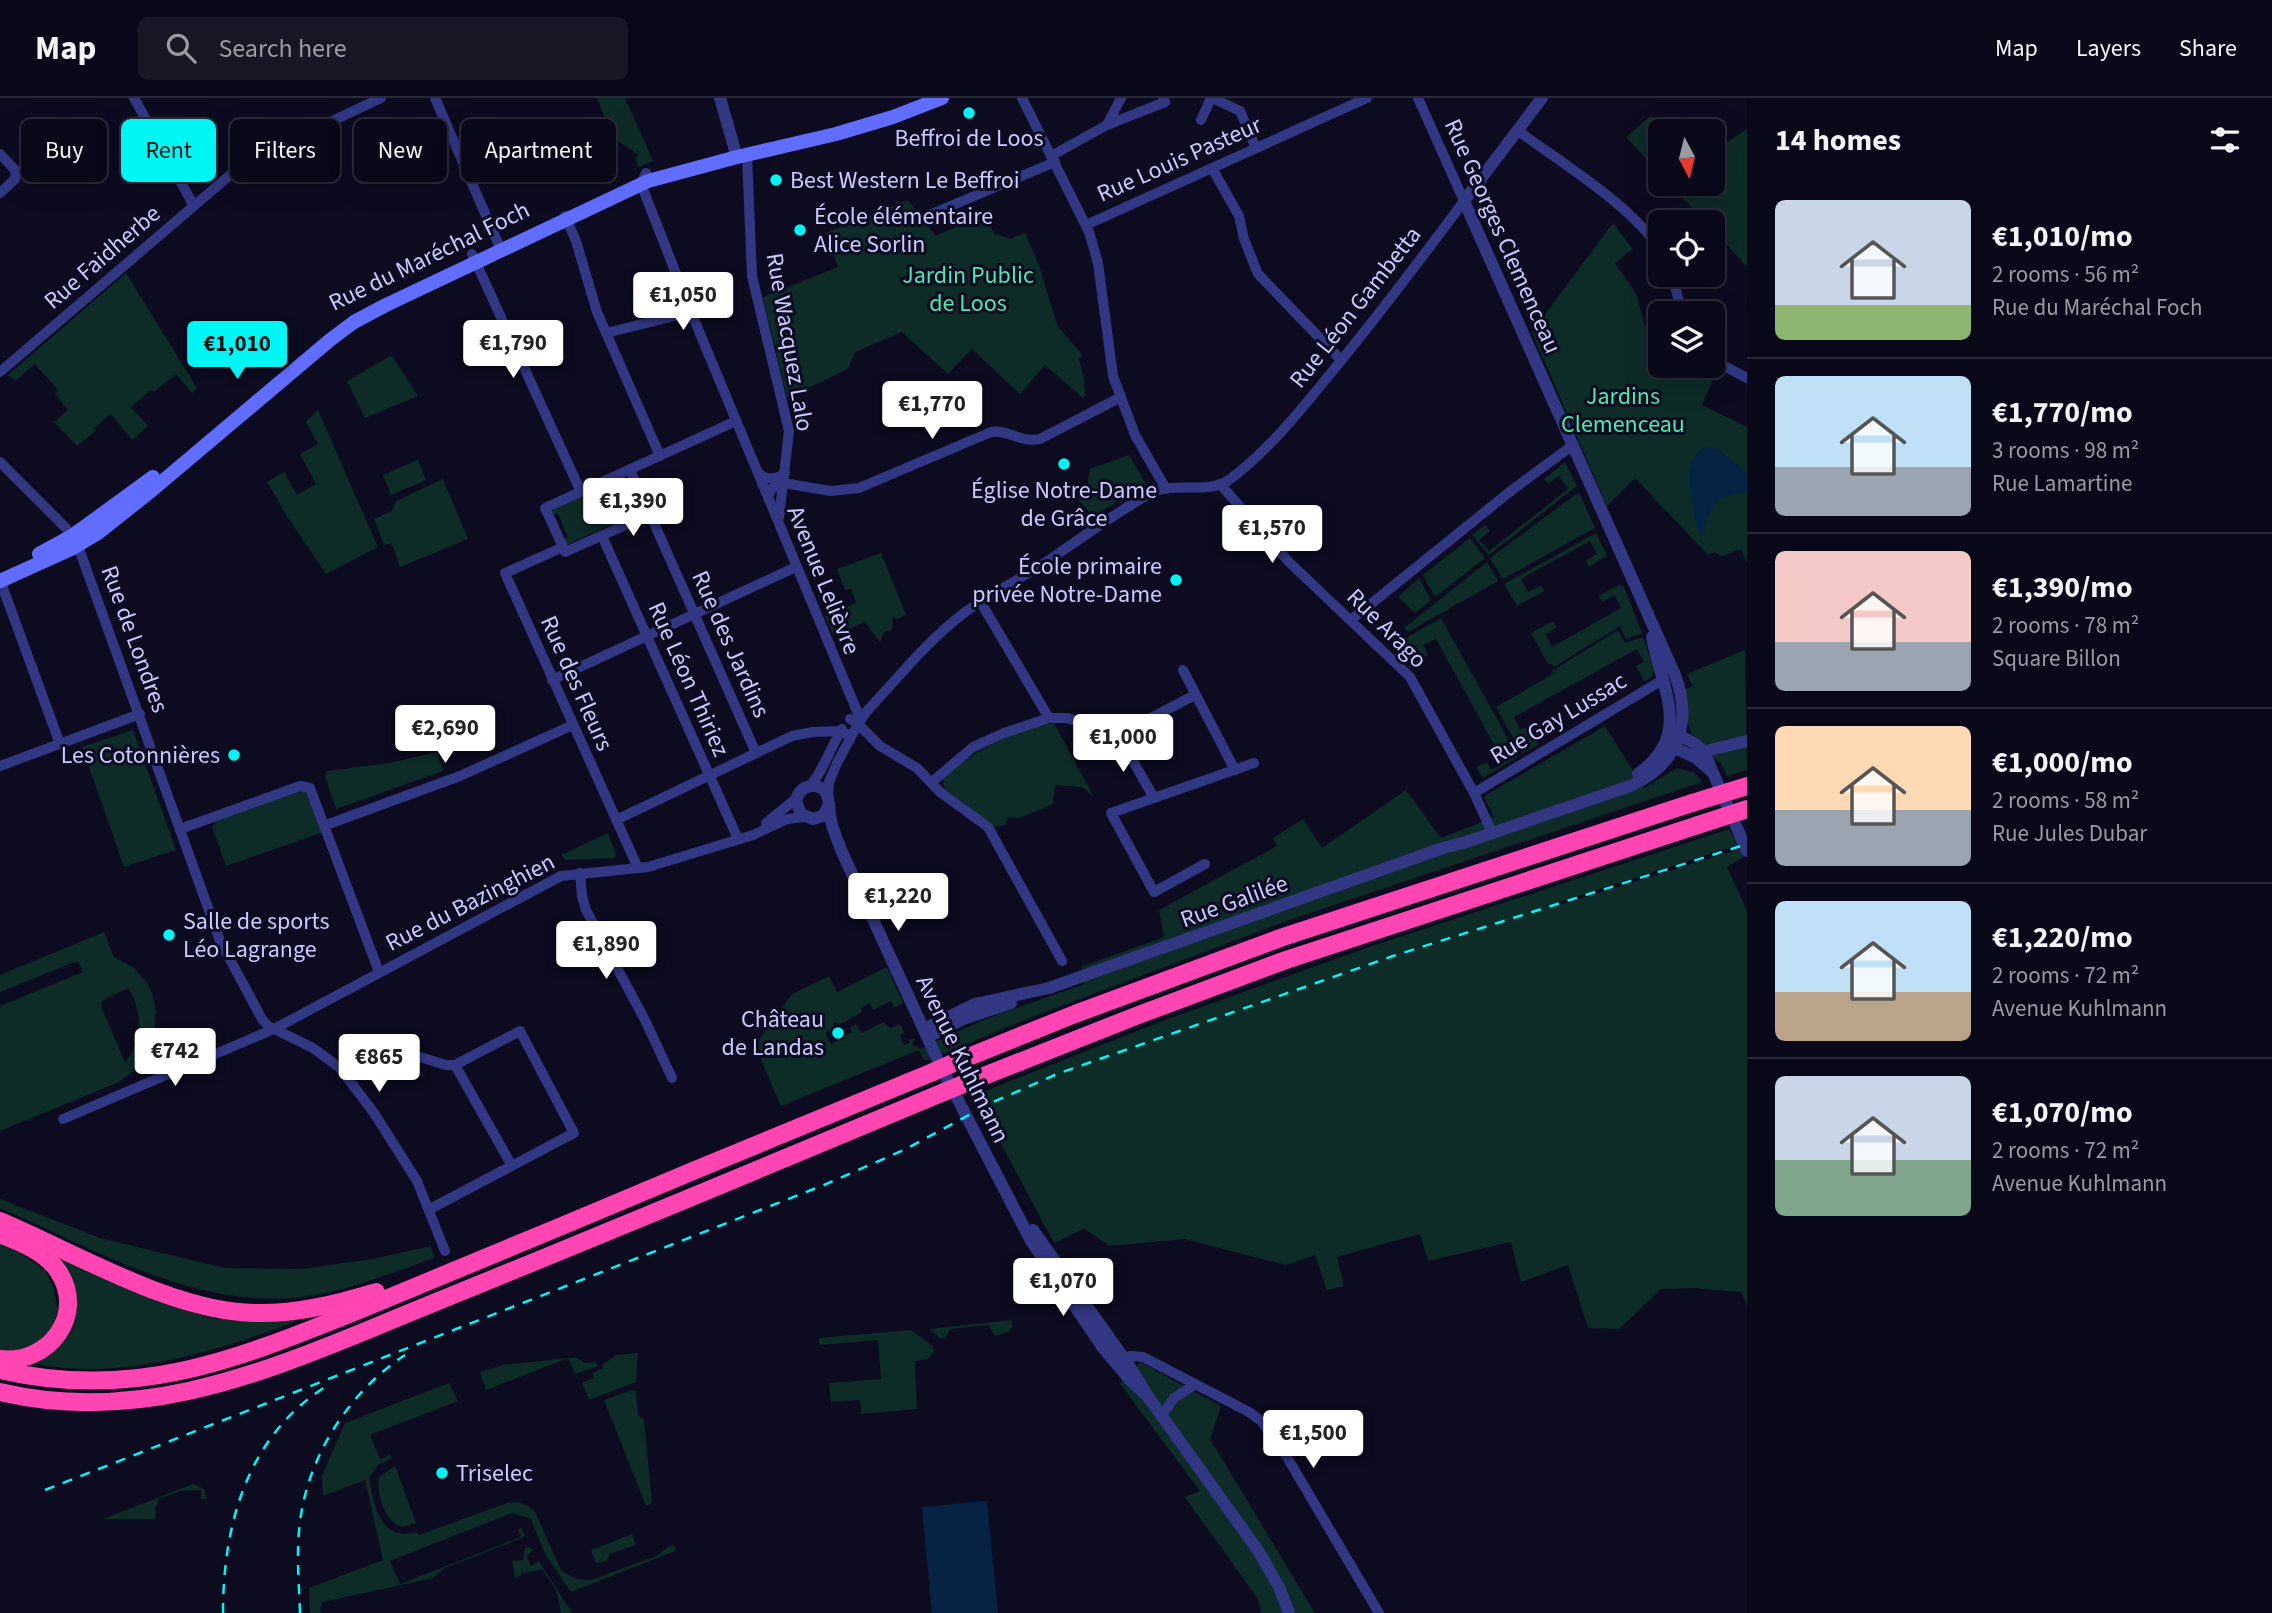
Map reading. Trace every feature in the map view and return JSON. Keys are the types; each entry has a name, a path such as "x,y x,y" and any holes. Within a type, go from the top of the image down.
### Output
{"highway":[{"path":"0,1370 43,1379 87,1382 131,1380 173,1374 261,1349 421,1280 593,1213 940,1064 1249,949 1747,786"},
{"path":"0,1401 38,1404 152,1399 234,1381 303,1356 961,1085 1141,1014 1286,960 1747,809"},
{"path":"0,1221 161,1293 184,1301 236,1312 278,1313 326,1306 421,1280"},
{"path":"0,1234 33,1249 51,1262 66,1285 69,1302 64,1326 47,1346 28,1357 0,1359"},
{"path":"0,1392 88,1403"}],"main road":[{"name":"Rue du Maréchal Foch","path":"75,541 318,338 374,304 643,179 689,161 742,156 836,134 893,117 942,98"},
{"path":"0,572 75,541"},
{"path":"0,580 75,541"}],"street":[{"path":"134,98 194,206"},
{"name":"Rue Faidherbe","path":"0,372 237,169 256,157 381,98"},
{"path":"435,98 499,247"},
{"path":"720,98 742,156"},
{"path":"1022,98 1086,225 1098,263 1109,361 1135,435 1166,489"},
{"path":"1107,125 1121,98"},
{"path":"934,213 1053,159 1107,125 1165,102 1163,98"},
{"path":"1201,120 1211,98 1240,111 1256,148"},
{"name":"Rue Louis Pasteur","path":"1086,225 1367,98"},
{"name":"Rue Georges Clemenceau","path":"1418,98 1650,623 1662,643 1681,692 1683,716 1672,739"},
{"name":"Rue Léon Gambetta","path":"1220,484 1274,441 1379,315 1542,98"},
{"path":"1517,130 1621,208 1648,235"},
{"path":"0,154 16,172 15,179 0,193"},
{"name":"Rue Wacquez Lalo","path":"742,156 752,276 788,423 789,439 779,510 783,536"},
{"path":"1212,168 1237,213 1260,277 1341,360"},
{"name":"Avenue Lelièvre","path":"643,179 691,312 859,716 854,721"},
{"path":"565,217 576,241 589,290 606,333 660,456"},
{"path":"474,258 581,492"},
{"path":"606,333 691,312"},
{"path":"1725,367 1747,379"},
{"path":"768,498 771,489 784,478 831,491 854,489 878,482 991,432 1004,432 1026,440 1040,439 1121,397"},
{"path":"563,547 545,508 736,421"},
{"path":"1351,620 1573,445"},
{"path":"0,462 75,541"},
{"name":"Avenue Lelièvre","path":"755,469 768,479 784,478"},
{"name":"Rue des Jardins","path":"630,470 756,753"},
{"path":"854,721 850,740 829,782 829,800 823,816 809,818 798,809 797,798 801,791 815,781 841,731 854,721 867,711 949,625 981,601 1153,492 1220,484"},
{"name":"Rue Arago","path":"1220,484 1289,562 1410,677 1474,793 1489,826"},
{"path":"602,536 650,514"},
{"name":"Rue des Fleurs","path":"602,536 565,552 563,547 505,573 638,868"},
{"name":"Rue Léon Thiriez","path":"602,536 738,839"},
{"name":"Rue de Londres","path":"75,541 223,948 262,1019 274,1029 313,1048 340,1068 374,1113 417,1181 444,1251"},
{"path":"552,680 796,567"},
{"path":"0,580 60,744"},
{"path":"981,601 1049,718"},
{"name":"Rue Georges Clemenceau","path":"1650,623 1670,705 1672,739"},
{"path":"1183,670 1235,770"},
{"name":"Rue Gay Lussac","path":"1474,793 1664,679"},
{"path":"1118,735 1195,695"},
{"path":"0,766 140,714"},
{"path":"932,782 973,747 1004,733 1049,718 1072,719 1118,735 1154,798"},
{"path":"854,721 880,746 912,764 991,831 1062,961"},
{"path":"326,825 472,771 573,725"},
{"path":"616,820 803,733 841,731 847,734 850,740"},
{"path":"1672,739 1694,743 1711,771 1747,851"},
{"name":"Rue Galilée","path":"1443,848 1489,826 1632,778 1650,764 1672,739"},
{"name":"Rue Galilée","path":"926,1033 1443,848 1636,784 1657,769 1672,739"},
{"path":"1700,755 1747,741"},
{"path":"1205,864 1154,892 1111,813 1254,763"},
{"path":"180,829 304,785 312,790 379,972"},
{"path":"808,787 821,788 829,800"},
{"name":"Rue du Bazinghien","path":"738,839 766,824 797,798"},
{"name":"Avenue Kuhlmann","path":"829,800 832,822 842,852 991,1167 1120,1362 1149,1398 1259,1552 1275,1578 1289,1613"},
{"name":"Avenue Kuhlmann","path":"809,818 823,824 842,852"},
{"name":"Rue du Bazinghien","path":"63,1119 274,1029 561,876 638,868 738,839 787,819 809,818"},
{"path":"580,873 583,906 645,1020 672,1078"},
{"path":"340,1068 374,1049 387,1047 446,1065 456,1065 520,1031 574,1133 430,1209"},
{"path":"456,1065 512,1166"},
{"path":"1120,1362 1130,1356 1140,1355 1194,1385 1216,1393 1249,1412 1269,1429 1379,1613"},
{"path":"1161,1416 1174,1398 1194,1385"}],"green space":[{"path":"597,98 625,98 653,161 639,167 635,158 639,155 616,140 616,119 605,119"},
{"path":"1651,116 1654,119 1648,119 1648,160 1626,137"},
{"path":"1747,129 1747,267 1725,243 1725,210 1694,210 1681,196 1726,196 1726,143"},
{"name":"Jardin Public de Loos","path":"908,200 936,236 984,214 994,233 1010,239 1025,233 1039,265 1057,325 1083,356 1079,359 1084,378 1083,398 1045,365 1020,394 972,349 948,374 902,332 855,352 848,369 787,398 763,297 838,267 825,233"},
{"name":"Jardins Clemenceau","path":"1613,223 1633,249 1615,263 1637,295 1645,327 1648,326 1648,378 1711,378 1713,380 1702,405 1747,427 1747,563 1741,549 1722,556 1714,552 1708,555 1635,478 1607,506 1532,332"},
{"path":"126,273 197,388 192,393 176,374 131,407 148,426 132,440 111,414 77,446 54,422 68,410 55,394 58,390 35,364 15,381 8,375"},
{"path":"390,356 418,396 365,418 347,381"},
{"path":"318,410 378,547 326,574 267,482 284,472 297,495 316,484 300,454 318,444 306,422"},
{"path":"1129,455 1146,484 1093,516 1078,499 1086,492 1090,469"},
{"path":"418,460 426,480 391,495 383,475"},
{"path":"1565,462 1577,486 1489,555 1472,535 1485,525 1490,531 1479,540 1489,551 1568,489 1559,476 1548,484 1544,479"},
{"path":"622,477 629,483 622,486 629,501 636,499 640,508 637,513 566,545 561,540 568,537 558,514 550,515 553,510"},
{"path":"443,479 468,539 400,567 392,543 384,545 374,519 392,511 396,501"},
{"path":"1579,492 1595,528 1503,579 1490,558"},
{"path":"1596,533 1607,556 1589,567 1585,561 1597,554 1590,541 1521,579 1528,592 1541,585 1544,591 1517,606 1504,584"},
{"path":"1470,538 1485,558 1435,597 1423,575"},
{"path":"881,553 906,615 897,619 893,617 892,630 884,632 880,642 865,622 833,635 825,616 856,603 851,589 845,590 837,569"},
{"path":"1487,562 1498,581 1408,632 1404,628"},
{"path":"1419,578 1431,600 1415,613 1398,597"},
{"path":"1619,585 1624,587 1642,633 1626,639 1620,626 1554,667 1548,664 1531,633 1553,621 1557,627 1545,634 1552,647 1621,608 1614,595 1602,602 1599,596"},
{"path":"1441,618 1518,757 1483,778 1476,767 1487,762 1491,770 1504,763 1436,639 1423,645 1428,655 1418,661 1413,661 1397,643"},
{"path":"1618,630 1625,643 1643,637 1654,668 1652,677 1645,682 1636,666 1644,662 1637,649 1514,717 1520,730 1529,726 1539,744 1522,754 1496,707 1553,674 1552,671"},
{"path":"1745,650 1747,770 1727,776 1720,763 1702,748 1692,733 1687,718 1684,690 1692,686 1687,674"},
{"path":"1054,723 1094,797 1082,787 1055,785 1053,804 1019,818 1007,817 1006,825 995,827 944,788 943,778 981,750 1024,730"},
{"path":"1605,726 1644,788 1677,768 1695,773 1702,782 1289,920 1037,1015 925,1061 919,1050 781,1106 755,1046 792,994 829,976 837,992 887,967 903,1003 895,1008 891,1001 873,1010 869,1003 861,1008 862,1012 839,1025 833,1023 834,1028 825,1033 831,1044 852,1032 850,1028 856,1024 862,1033 883,1022 890,1028 900,1024 904,1033 900,1035 904,1045 909,1043 908,1040 916,1038 912,1043 920,1049 983,1020 1084,984 1081,967 1164,937 1159,910 1277,846 1273,838 1303,819 1322,848 1406,790 1441,838 1494,817 1484,798 1486,795"},
{"path":"133,730 176,850 124,867 82,747"},
{"path":"437,752 443,771 336,809 325,777 327,771 389,763"},
{"path":"301,791 307,792 324,832 226,866 212,827 219,819"},
{"path":"1729,829 1738,845 1559,902 1554,907 1740,849 1744,857 1727,867 1747,910 1747,1306 1741,1292 1695,1288 1661,1289 1619,1329 1588,1328 1568,1265 1521,1282 1511,1242 1428,1261 1420,1234 1337,1257 1344,1286 1327,1290 1315,1255 1286,1265 1184,1239 1110,1246 1084,1229 1054,1243 975,1095 1165,1020 1366,948"},
{"path":"608,833 615,858 566,860 561,855"},
{"path":"104,932 114,957 133,967 152,993 156,1011 154,1033 147,1052 136,1069 119,1082 0,1131 0,1006 83,972 78,962 72,963 0,992 0,975","holes":["128,988 138,1016 138,1036 125,1062 101,1007 102,1001"]},
{"path":"0,1199 100,1238 225,1268 302,1269 372,1259 431,1246 434,1258 364,1282 310,1296 253,1298 216,1293 141,1271 105,1256 0,1208"},
{"path":"0,1243 6,1244 45,1270 53,1286 58,1310 52,1328 35,1344 20,1350 0,1351"},
{"path":"63,1257 134,1292 208,1318 255,1322 300,1320 221,1347 141,1365 85,1369 37,1364 31,1362 63,1344 75,1322 76,1309 62,1262"},
{"path":"1012,1320 1012,1327 1008,1332 995,1336 989,1325 950,1329 946,1337 940,1338 929,1329"},
{"path":"911,1330 933,1346 934,1351 928,1359 915,1361 917,1409 861,1414 860,1400 831,1402 829,1383 881,1379 878,1340 819,1345 819,1338"},
{"path":"638,1353 636,1382 589,1400 582,1383 594,1378 592,1373 603,1368 602,1365 616,1355"},
{"path":"568,1358 486,1390 480,1372 503,1365"},
{"path":"568,1358 578,1358 584,1363 596,1362 598,1366 575,1374"},
{"path":"1140,1362 1221,1406 1210,1439 1315,1613 1261,1613 1258,1599 1185,1497 1200,1491 1120,1384"},
{"path":"449,1383 458,1401 370,1435 380,1459 390,1455 392,1458 378,1465 369,1478 377,1510 387,1527 395,1532 417,1532 419,1535 507,1503 523,1503 535,1512 561,1570 583,1580 591,1580 656,1556 670,1546 675,1545 675,1551 571,1592 545,1554 531,1519 512,1513 390,1561 400,1584 521,1537 518,1529 521,1528 525,1535 522,1538 445,1568 433,1578 323,1602 321,1613 310,1613 309,1588 383,1560 365,1480 323,1496 322,1475 345,1423"},
{"path":"632,1390 636,1392 638,1415 644,1420 652,1503 646,1506 604,1400"},
{"path":"395,1466 416,1523 406,1526 400,1526 390,1518 382,1505 378,1490 379,1477"},
{"path":"193,1484 204,1489 207,1499 201,1499 201,1490 181,1491 158,1499 155,1519 103,1519"},
{"path":"632,1534 636,1545 609,1554 607,1561 596,1563 591,1550"},
{"path":"530,1547 533,1551 526,1556 531,1566 539,1561 572,1613 561,1613 556,1590 542,1569 515,1578 512,1561 523,1560 525,1548"}],"water":[{"path":"1707,447 1720,450 1747,473 1747,493 1729,495 1716,502 1701,534 1690,490 1690,473 1694,457"},
{"path":"987,1501 998,1613 932,1613 922,1507"}],"railway":[{"path":"45,1490 824,1185 906,1149 991,1103 1057,1074 1393,956 1747,844"},
{"path":"300,1613 299,1533 312,1473 334,1428 349,1407 366,1387 405,1355"},
{"path":"223,1613 224,1580 235,1516 258,1457 276,1431 298,1407 325,1387"}],"place":[{"name":"Beffroi de Loos","path":"969,113"},
{"name":"Best Western Le Beffroi","path":"776,180"},
{"name":"École élémentaire Alice Sorlin","path":"800,230"},
{"name":"Église Notre-Dame de Grâce","path":"1064,464"},
{"name":"École primaire privée Notre-Dame","path":"1176,580"},
{"name":"Les Cotonnières","path":"234,755"},
{"name":"Salle de sports Léo Lagrange","path":"169,935"},
{"name":"Château de Landas","path":"838,1033"},
{"name":"Triselec","path":"442,1473"}]}
